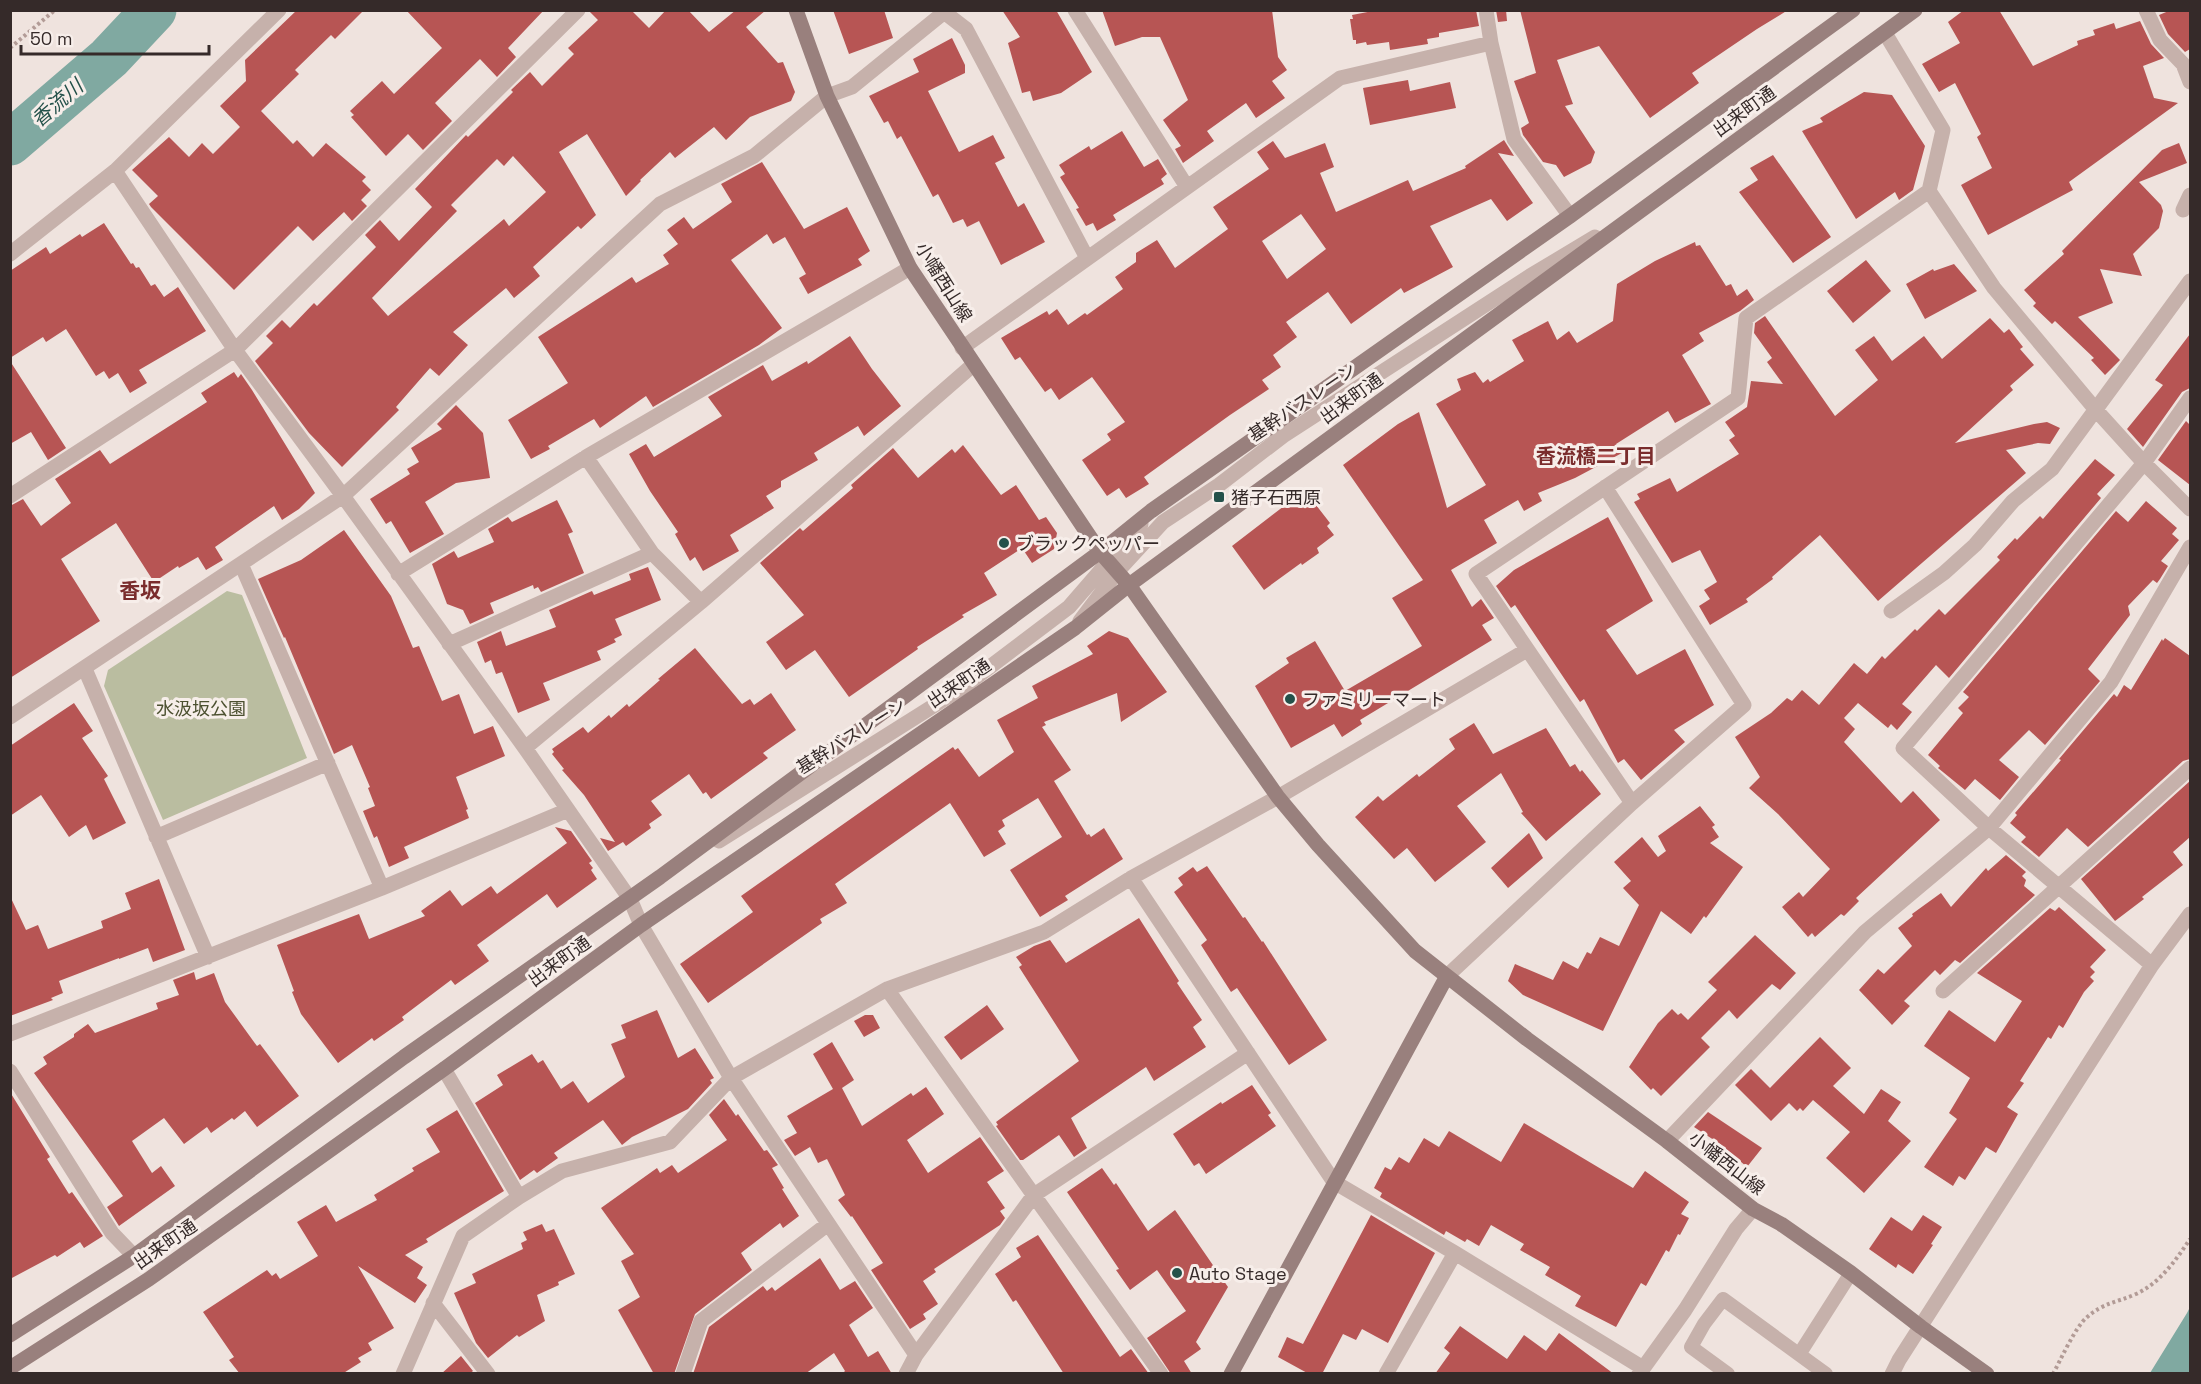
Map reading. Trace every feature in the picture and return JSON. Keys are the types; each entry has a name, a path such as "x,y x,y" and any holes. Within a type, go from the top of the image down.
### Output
{"main road":[{"name":"小幡西山線","path":"796,10 827,96 910,268 973,365 1109,562 1129,585 1278,797 1318,845 1415,951 1527,1039 1667,1141 1753,1209 1781,1224 1851,1273 1921,1328 1987,1374"},
{"name":"出来町通","path":"10,1335 134,1256 404,1057 1109,562 1151,511 1570,216 1853,10"},
{"name":"出来町通","path":"10,1368 149,1279 444,1069 641,925 1075,628 1129,585 1915,10"},
{"path":"1231,1374 1447,976"}],"street":[{"path":"10,254 115,171 279,10"},
{"path":"10,495 235,350 578,10"},
{"path":"1075,10 1187,187"},
{"path":"1486,10 1491,44 1514,139 1570,216"},
{"path":"2145,10 2160,40 2183,64 2190,82"},
{"path":"10,717 343,496 660,204 754,156 827,96 852,87 946,11 966,29 1087,258"},
{"path":"1632,803 1476,574 1738,398 1746,318 1929,191 1943,130 1885,33"},
{"path":"962,348 1340,78 1491,44"},
{"path":"115,171 235,350 525,748 630,899 641,925 731,1078 916,1355"},
{"path":"1929,191 1994,288 2096,410 2190,509"},
{"path":"2183,210 2190,195"},
{"name":"基幹バスレーン","path":"660,878 962,688 1069,607 1109,562 1163,522 1219,485 1283,436 1530,276 1644,208"},
{"path":"398,574 586,457 910,268"},
{"path":"1891,611 1944,573 1975,545 2013,501 2052,469 2190,281"},
{"path":"525,748 701,602 973,365"},
{"path":"2152,965 1989,828 1904,748 2144,463 2190,398"},
{"path":"586,457 652,553 701,602"},
{"path":"1447,976 1632,803 1744,705 1605,487"},
{"path":"1667,1141 1865,932 1989,828 2111,682 2190,547"},
{"path":"449,644 652,553"},
{"name":"基幹バスレーン","path":"1075,628 1109,562"},
{"path":"241,564 382,888"},
{"path":"402,1374 463,1236 519,1197 562,1171 670,1142 731,1078 887,989 1044,932 1131,878 1278,797 1527,650"},
{"path":"85,669 207,957"},
{"path":"156,837 328,763"},
{"path":"1943,991 2190,768"},
{"path":"10,1034 382,888 568,810"},
{"path":"1131,878 1334,1182 1455,1253 1641,1371 1685,1310 1736,1229 1753,1209"},
{"path":"1892,1374 2152,965 2190,914"},
{"path":"887,989 1161,1374"},
{"path":"906,1374 916,1355 1034,1195 1248,1053"},
{"path":"444,1069 519,1197"},
{"path":"10,1071 112,1233 134,1256"},
{"path":"683,1374 701,1321 828,1224"},
{"path":"1386,1374 1455,1253"},
{"path":"433,1303 488,1374"}],"lane":[{"path":"1800,1353 1851,1273"},
{"path":"1728,1374 1691,1347 1704,1324 1723,1299 1826,1374"},
{"path":"1685,1310 1704,1324"}],"path":[{"path":"10,48 55,10"},
{"path":"2053,1374 2084,1320 2104,1305 2136,1294 2154,1284 2176,1260 2190,1239"}],"green space":[{"name":"水汲坂公園","path":"227,591 242,595 307,758 163,820 104,686 108,670"}],"water":[{"path":"2190,1307 2190,1373 2150,1373 2187,1313"}],"building":[{"path":"297,10 364,10 335,39 331,35 295,70 299,74 261,111 293,144 297,140 313,157 326,143 366,177 362,181 371,190 361,200 367,206 352,221 344,212 313,241 298,226 234,290 151,207 149,204 158,196 132,170 169,137 189,157 202,143 213,154 240,127 220,106 246,81 245,60"},
{"path":"406,10 544,10 508,48 516,57 497,77 480,59 435,103 452,121 423,150 408,134 386,156 351,117 354,115 350,111 382,81 394,94 442,48"},
{"path":"588,10 631,10 649,28 666,10 688,10 709,32 736,10 766,10 746,27 778,63 783,62 795,92 791,101 750,117 726,140 714,127 675,158 670,152 626,196 587,134 559,152 596,215 581,229 578,226 533,267 540,276 514,298 506,288 453,332 468,345 439,376 430,368 396,407 399,410 342,467 309,433 255,361 273,343 266,336 282,320 290,328 314,303 317,306 376,247 365,235 380,220 399,241 432,207 415,189 466,135 468,137 513,92 511,90 530,72 542,86 574,54 568,48 598,20","holes":["513,156 546,192 509,226 504,219 388,316 372,298 457,211 451,205 497,159 504,166"]},
{"path":"833,10 884,10 893,38 849,54"},
{"path":"1002,10 1056,10 1092,72 1061,93 1033,101 1030,91 1022,93 1008,43 1020,37"},
{"path":"1102,10 1272,10 1278,57 1287,70 1272,81 1285,98 1256,118 1246,103 1207,131 1214,141 1183,163 1175,149 1181,146 1163,120 1188,100 1160,37 1142,37 1115,46"},
{"path":"1378,10 1476,10 1479,26 1439,33 1439,37 1427,39 1428,44 1390,50 1389,42 1356,44 1356,40 1353,40 1350,19 1353,19 1352,15"},
{"path":"1496,10 1506,10 1507,21 1498,22"},
{"path":"1520,10 1788,10 1692,73 1699,83 1650,118 1599,46 1557,60 1573,104 1565,106 1595,152 1591,163 1564,177 1556,165 1543,162 1523,135 1521,128 1529,123 1514,81 1536,73"},
{"path":"1964,10 1999,10 2033,66 2078,45 2077,41 2095,35 2093,30 2114,23 2116,29 2140,21 2151,44 2164,58 2143,66 2154,98 2178,103 2069,182 2073,190 1988,235 1961,185 1992,168 1977,137 1981,134 1955,83 1939,92 1922,64 1960,43 1948,22"},
{"path":"2171,10 2190,10 2190,49 2185,52 2168,34 2159,15"},
{"path":"952,38 965,65 965,73 928,91 959,152 993,135 1005,158 995,163 1018,207 1024,203 1045,242 1001,265 979,221 967,227 963,219 953,223 938,194 933,197 901,136 897,139 888,121 884,123 869,96 919,72 913,59"},
{"path":"1408,80 1410,91 1450,82 1456,108 1370,125 1363,88"},
{"path":"1864,92 1892,95 1925,146 1913,190 1899,200 1895,192 1856,219 1802,131 1823,122 1820,118"},
{"path":"1122,131 1144,167 1158,159 1167,174 1161,179 1164,184 1113,215 1116,220 1097,231 1093,223 1086,226 1076,209 1079,208 1060,177 1065,174 1059,165 1089,146 1091,150"},
{"path":"1504,140 1514,156 1498,153 1533,203 1507,221 1491,199 1430,226 1453,267 1404,293 1401,288 1351,324 1328,292 1286,322 1297,337 1273,355 1281,367 1262,380 1269,389 1144,477 1149,484 1126,498 1119,488 1107,496 1082,460 1111,440 1107,434 1125,422 1092,377 1059,400 1051,388 1045,392 1020,357 1015,360 1001,338 1047,311 1049,315 1057,309 1068,325 1085,313 1087,315 1123,289 1115,277 1136,262 1136,253 1157,240 1175,268 1228,229 1213,207 1269,169 1257,152 1273,141 1285,158 1325,143 1334,167 1320,173 1336,212 1408,180 1413,191 1466,168 1465,166","holes":["1301,214 1326,249 1287,279 1262,241"]},
{"path":"2179,143 2187,163 2139,182 2161,205 2163,211 2159,228 2133,254 2142,276 2100,269 2113,303 2078,317 2120,360 2105,375 2091,360 2094,358 2055,321 2052,324 2033,306 2036,303 2024,290 2064,254 2062,251 2162,150"},
{"path":"1773,155 1831,237 1793,263 1739,192 1758,180 1750,168"},
{"path":"762,162 804,229 847,207 870,251 858,259 862,265 808,294 799,278 806,274 785,237 773,244 767,234 731,260 782,328 759,345 653,407 646,396 600,428 594,419 548,446 550,449 531,459 508,420 568,383 538,337 632,277 636,283 669,264 663,255 678,244 667,230 684,217 693,229 732,202 721,184"},
{"path":"104,223 131,264 133,263 136,268 139,267 151,286 155,284 164,297 178,287 206,331 139,370 147,383 130,393 118,373 109,379 104,371 96,376 66,329 46,342 43,337 10,358 10,271 46,247 50,254 80,234 82,237"},
{"path":"1695,242 1696,246 1700,245 1726,286 1731,284 1737,296 1747,289 1754,300 1740,311 1699,333 1704,341 1682,355 1711,404 1675,423 1668,411 1616,444 1622,453 1575,478 1538,493 1542,501 1524,511 1518,500 1484,520 1497,543 1451,570 1472,607 1481,599 1494,618 1482,625 1492,640 1360,720 1362,724 1342,737 1334,724 1291,748 1255,686 1289,663 1286,658 1315,641 1345,691 1422,646 1392,598 1423,580 1343,465 1398,424 1419,412 1447,508 1486,485 1436,404 1461,390 1457,379 1475,372 1483,383 1488,379 1490,382 1524,361 1512,340 1548,321 1557,340 1569,331 1577,343 1613,321 1617,284 1655,261"},
{"path":"1866,260 1891,291 1853,323 1827,291"},
{"path":"1954,264 1977,291 1925,319 1906,284 1933,269 1934,271"},
{"path":"1765,316 1835,416 1878,380 1855,350 1874,336 1892,361 1924,336 1942,359 1990,318 2004,333 2009,329 2023,347 2020,349 2034,365 2010,386 2013,390 1955,443 2047,422 2060,428 2050,444 2038,443 2006,450 2026,473 1878,601 1820,535 1772,577 1773,579 1746,599 1748,602 1710,625 1699,606 1710,599 1704,590 1717,582 1700,550 1672,563 1634,502 1640,499 1637,494 1670,478 1677,492 1739,454 1729,440 1735,436 1725,422 1747,407 1751,381 1783,384 1767,362 1772,358 1754,333 1755,323"},
{"path":"2190,334 2190,388 2182,392 2143,447 2127,429 2163,385 2155,380"},
{"path":"850,336 901,406 864,436 858,426 814,453 818,460 781,481 781,487 766,496 774,508 730,535 739,551 703,571 695,557 690,561 675,534 678,532 650,491 629,454 646,444 654,457 722,416 708,397 763,365 772,381 807,361 808,364"},
{"path":"10,361 66,448 48,460 31,432 10,444"},
{"path":"234,372 238,378 241,374 252,390 315,493 299,509 282,520 274,506 215,547 223,560 206,570 198,557 179,568 178,566 154,582 116,523 61,559 100,621 10,678 10,506 23,499 41,526 71,503 55,479 100,450 110,464 207,402 201,393"},
{"path":"456,405 483,433 490,478 456,483 425,502 444,534 410,553 391,521 386,524 370,499 410,474 407,469 419,462 411,448 442,429 437,424"},
{"path":"2186,421 2190,425 2190,485 2158,460"},
{"path":"963,445 1001,495 1016,485 1039,520 1046,517 1057,533 1054,549 1032,563 1022,548 984,573 997,595 962,615 964,617 917,647 918,649 849,697 815,650 786,670 766,642 804,615 760,563 800,528 803,531 853,488 851,485 893,448 918,478 952,449 955,453"},
{"path":"2095,459 2115,475 2097,494 2101,498 1949,678 1936,665 1902,704 1912,712 1897,730 1891,724 1888,728 1858,703 1844,718 1855,729 1844,742 1901,803 1913,791 1940,820 1856,898 1859,901 1844,916 1841,914 1815,937 1812,933 1808,937 1782,907 1799,892 1803,897 1830,869 1778,814 1749,788 1760,777 1735,737 1771,713 1787,698 1792,701 1802,690 1819,705 1854,663 1867,674 1882,656 1885,659 1939,609 1945,615 2000,560 1997,557 2015,538 2017,540 2040,516 2043,519"},
{"path":"1301,493 1312,508 1316,505 1330,523 1327,526 1334,535 1317,548 1319,553 1264,590 1232,546"},
{"path":"557,500 573,532 568,534 584,573 541,592 538,587 534,589 533,585 490,603 494,613 470,624 463,610 447,604 432,564 454,551 458,558 494,542 488,529 508,517 512,522"},
{"path":"2146,501 2177,528 2172,534 2179,540 2161,561 2168,566 2160,579 2157,583 2153,580 2128,606 2130,615 2088,669 2100,681 2045,745 2029,730 1999,760 2019,777 2000,800 1975,779 1965,790 1938,768 1940,766 1928,755 1963,713 1958,708 1969,697 1963,692 2116,511 2128,522"},
{"path":"1608,517 1653,601 1606,630 1637,675 1685,649 1714,705 1674,730 1685,742 1641,780 1624,759 1618,763 1584,699 1580,702 1515,605 1511,608 1496,586 1514,570"},
{"path":"344,530 391,596 413,648 419,646 442,701 459,694 474,734 493,726 505,756 456,777 469,818 404,847 409,858 389,867 377,836 374,838 363,811 375,806 368,788 370,787 352,745 334,754 258,579 301,560"},
{"path":"648,567 661,600 615,619 622,635 614,639 616,642 597,651 601,660 543,683 550,700 518,713 502,672 496,674 491,660 485,663 477,642 501,631 506,646 556,627 549,610 592,591 594,595 631,580 629,574"},
{"path":"1109,631 1128,638 1167,692 1121,722 1117,693 1044,722 1046,725 1042,727 1071,770 1054,781 1087,835 1091,837 1104,828 1123,859 1065,896 1068,900 1040,917 1010,870 1062,837 1038,798 1002,820 1005,826 998,831 1006,844 984,857 950,803 835,884 847,903 820,919 822,923 708,1003 680,964 753,912 741,896 953,747 955,750 958,748 979,777 1014,752 997,720 1038,698 1032,686 1093,654 1087,646"},
{"path":"2165,638 2190,656 2190,759 2183,761 2088,847 2067,828 2039,857 2021,842 2026,837 2010,823 2017,815 2015,813 2114,694 2117,697 2124,685 2131,690 2162,639 2163,641"},
{"path":"695,648 742,704 750,699 754,705 771,693 796,730 763,753 768,758 711,799 706,792 703,794 689,774 651,801 662,815 649,824 651,828 626,846 623,842 608,851 600,838 615,842 584,795 562,770 564,769 552,754 554,752 552,749 583,727 588,733 609,715 611,718 627,704 629,707"},
{"path":"74,703 93,731 82,738 108,776 104,779 126,823 93,840 86,825 69,837 41,795 10,816 10,746"},
{"path":"1474,723 1493,754 1546,728 1570,767 1575,764 1580,772 1582,770 1601,794 1546,841 1521,813 1523,812 1501,773 1457,806 1486,842 1435,882 1407,848 1394,859 1355,817 1378,796 1383,801 1417,774 1419,777 1455,749 1449,739"},
{"path":"2190,781 2190,837 2173,852 2183,865 2115,921 2081,879"},
{"path":"1700,806 1715,825 1712,827 1719,837 1710,843 1743,867 1706,918 1704,916 1691,934 1661,911 1603,1031 1523,995 1508,981 1515,964 1553,980 1563,961 1578,969 1587,952 1591,954 1600,937 1619,946 1639,905 1623,888 1631,881 1614,862 1642,837 1658,857 1666,851 1658,836"},
{"path":"555,827 571,831 592,861 589,863 597,879 557,908 547,894 477,945 489,961 455,985 451,980 402,1017 404,1020 374,1041 372,1038 338,1063 301,1014 277,945 359,914 369,939 425,916 421,911 450,890 462,906 491,886 497,894 567,843"},
{"path":"1529,833 1543,858 1508,888 1491,868"},
{"path":"2006,855 2026,872 2022,876 2026,880 2024,886 2035,895 1960,963 1955,960 1940,975 1935,970 1904,1001 1910,1006 1892,1025 1859,990 1878,969 1884,974 1912,946 1898,928 1913,916 1912,914 1941,893 1951,907 1986,868 1988,871"},
{"path":"1207,866 1243,918 1245,917 1263,941 1327,1040 1289,1065 1237,988 1231,992 1201,945 1207,940 1174,892 1183,885 1178,878 1193,867 1197,872"},
{"path":"159,879 185,950 153,962 148,948 119,958 59,981 63,993 51,998 53,1000 10,1016 10,896 26,930 38,925 48,949 103,928 101,921 131,909 125,893"},
{"path":"2059,907 2106,950 2090,967 2095,972 2090,977 2094,981 2084,992 2063,1028 2059,1025 2051,1039 2048,1037 2020,1081 2024,1083 2007,1107 2018,1114 1996,1153 1986,1147 1965,1180 1959,1176 1953,1186 1924,1167 1957,1119 1949,1113 1970,1078 1924,1046 1949,1010 1995,1042 2022,1001 1977,973 2050,908 2055,911"},
{"path":"1139,918 1179,981 1177,983 1202,1020 1193,1027 1206,1047 1154,1081 1146,1067 1071,1118 1087,1148 1074,1157 1059,1135 1020,1160 996,1126 998,1125 996,1122 1079,1061 1019,967 1022,965 1016,957 1050,940 1066,963"},
{"path":"1755,935 1796,973 1780,990 1772,984 1737,1019 1729,1010 1701,1038 1710,1047 1661,1096 1653,1088 1651,1090 1629,1067 1658,1023 1672,1009 1678,1015 1681,1013 1688,1020 1717,990 1708,982"},
{"path":"194,972 196,980 214,973 225,1002 257,1046 260,1044 299,1096 257,1127 245,1111 211,1133 207,1127 184,1144 164,1118 132,1141 152,1173 161,1166 175,1186 119,1226 107,1207 123,1196 34,1073 47,1064 43,1057 74,1037 74,1034 88,1024 95,1033 158,1009 156,1003 179,995 173,980"},
{"path":"987,1005 1004,1029 961,1060 944,1037"},
{"path":"657,1010 678,1058 695,1048 714,1078 710,1080 712,1083 688,1109 632,1137 622,1145 603,1120 554,1153 558,1158 537,1173 534,1170 520,1180 475,1103 503,1085 497,1075 532,1054 538,1063 543,1060 561,1089 573,1081 588,1103 625,1077 611,1044 626,1038 621,1025"},
{"path":"865,1015 873,1015 880,1028 864,1037 854,1021"},
{"path":"1820,1037 1851,1068 1833,1086 1864,1114 1881,1089 1901,1102 1888,1121 1911,1141 1864,1193 1826,1158 1850,1132 1813,1100 1803,1111 1800,1108 1797,1111 1789,1103 1771,1121 1735,1085 1751,1069 1770,1088"},
{"path":"832,1042 854,1080 842,1088 862,1126 911,1093 913,1096 926,1087 944,1114 907,1140 928,1173 980,1137 1004,1171 987,1182 1005,1208 1000,1211 1005,1218 1000,1225 934,1269 936,1272 923,1281 938,1304 923,1314 926,1319 910,1329 871,1270 883,1263 852,1216 838,1200 845,1195 827,1159 818,1163 810,1147 795,1156 784,1140 797,1133 787,1116 833,1089 813,1054"},
{"path":"1252,1085 1271,1113 1268,1115 1276,1126 1206,1174 1199,1163 1194,1166 1173,1134 1221,1102 1222,1104"},
{"path":"10,1092 50,1157 47,1159 69,1194 72,1192 103,1236 84,1248 80,1242 57,1257 55,1255 10,1279"},
{"path":"724,1099 736,1116 738,1114 764,1151 767,1150 778,1165 772,1168 799,1216 783,1228 780,1223 741,1253 752,1270 695,1314 674,1374 654,1374 618,1310 640,1297 621,1261 634,1254 601,1208 657,1168 660,1173 672,1165 678,1173 727,1140 709,1115"},
{"path":"457,1110 504,1191 426,1239 428,1242 405,1255 423,1267 417,1278 427,1285 415,1303 358,1266 394,1328 368,1343 372,1350 358,1358 361,1362 342,1374 240,1374 229,1360 234,1357 203,1312 267,1270 272,1276 276,1273 280,1279 318,1256 297,1222 326,1205 336,1222 377,1200 374,1195 414,1171 412,1168 440,1152 426,1129"},
{"path":"1708,1112 1762,1148 1747,1167 1720,1144 1694,1127"},
{"path":"1524,1123 1633,1188 1645,1171 1689,1202 1681,1214 1689,1218 1680,1235 1678,1234 1669,1252 1666,1250 1646,1286 1641,1283 1616,1327 1575,1306 1581,1296 1545,1275 1550,1267 1520,1250 1524,1244 1491,1225 1479,1246 1467,1239 1465,1242 1446,1231 1444,1235 1380,1197 1382,1193 1374,1188 1385,1167 1391,1170 1399,1157 1409,1163 1424,1138 1439,1147 1449,1131 1501,1162"},
{"path":"1102,1168 1114,1185 1116,1183 1148,1231 1175,1210 1228,1287 1196,1342 1201,1349 1184,1361 1192,1374 1171,1374 1147,1338 1186,1311 1157,1270 1130,1290 1116,1270 1119,1269 1067,1192"},
{"path":"1371,1215 1435,1253 1388,1343 1362,1329 1356,1340 1343,1334 1322,1374 1309,1374 1278,1357 1287,1337 1303,1344"},
{"path":"1923,1215 1942,1227 1913,1274 1898,1264 1896,1268 1869,1249 1891,1217 1912,1231"},
{"path":"542,1224 546,1232 554,1229 575,1274 558,1282 559,1285 537,1295 545,1321 519,1337 517,1335 488,1358 476,1343 454,1293 476,1283 472,1274 523,1249 521,1243 527,1240 523,1232"},
{"path":"1038,1235 1120,1357 1131,1349 1149,1374 1064,1374 1016,1300 1013,1302 995,1274 1021,1257 1016,1248"},
{"path":"820,1258 840,1290 855,1281 873,1308 849,1325 868,1357 878,1351 892,1374 842,1374 845,1371 834,1353 805,1374 693,1374 709,1327 763,1286 767,1291 772,1287 775,1291"},
{"path":"1460,1326 1507,1359 1524,1335 1546,1351 1559,1333 1614,1374 1435,1374 1450,1353 1444,1348"},
{"path":"461,1356 473,1371 469,1374 441,1374"}],"waterway":[{"name":"香流川","path":"10,143 109,58 154,10"}],"place":[{"name":"猪子石西原","path":"1219,497"},
{"name":"ブラックペッパー","path":"1004,543"},
{"name":"ファミリーマート","path":"1290,699"},
{"name":"Auto Stage","path":"1177,1273"}],"district":[{"name":"香流橋二丁目","path":"1596,456"},
{"name":"香坂","path":"140,590"}]}
